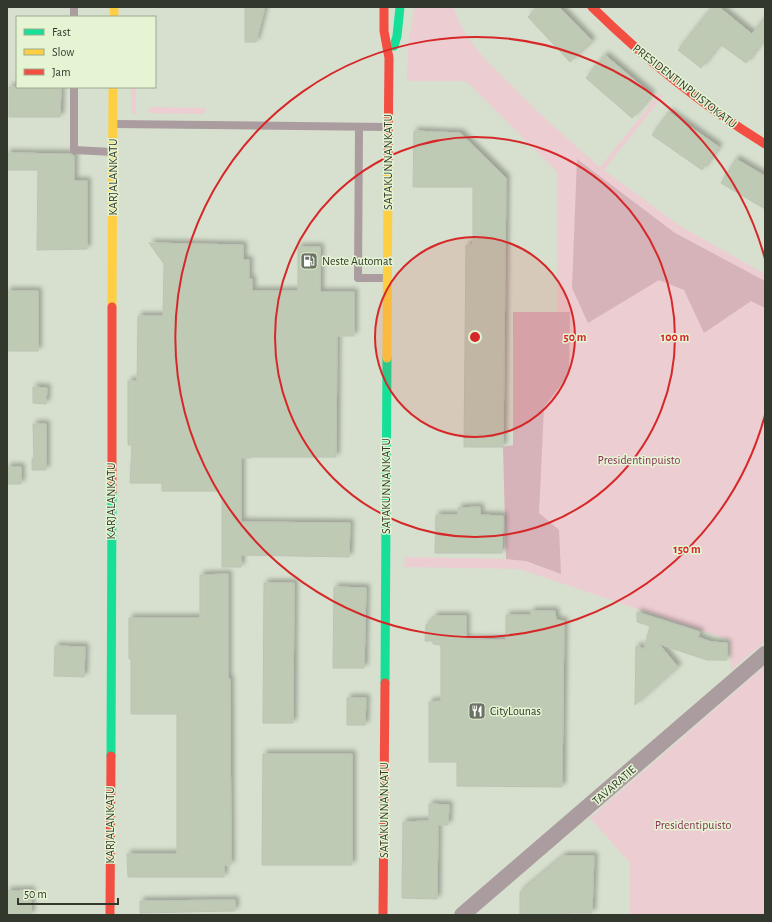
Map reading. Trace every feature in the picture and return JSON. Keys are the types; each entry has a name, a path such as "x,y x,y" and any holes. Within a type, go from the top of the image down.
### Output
{"street":[{"name":"SATAKUNNANKATU","path":"383,915 389,58 384,31 384,7"},
{"name":"SATAKUNNANKATU","path":"389,58 397,36 400,7"},
{"name":"PRESIDENTINPUISTOKATU","path":"592,7 638,51 676,82 744,132 765,144"},
{"name":"KARJALANKATU","path":"110,915 113,88"},
{"name":"TAVARATIE","path":"462,915 765,654"}],"lane":[{"path":"74,88 74,150 113,152"},
{"path":"113,124 388,127"},
{"path":"359,127 358,278 388,278"}],"green space":[{"name":"Presidentinpuisto","path":"415,7 454,7 469,39 484,57 542,116 600,167 659,94 663,96 604,170 680,226 765,274 765,642 731,670 730,640 519,569 404,567 405,557 513,559 513,312 557,312 557,172 466,81 407,81 408,44"},
{"path":"131,88 136,88 136,114 131,113"},
{"path":"149,107 205,108 205,112 203,114 150,113 148,112"},
{"name":"Presidentipuisto","path":"765,666 765,913 763,915 630,915 630,863 590,818"}],"shaded area":[{"path":"577,159 675,233 765,281 765,308 751,301 704,333 684,290 659,280 588,323 572,288"},
{"path":"513,312 570,312 569,374 544,407 539,513 559,530 561,574 526,561 506,559 503,447 513,445"}],"building":[{"path":"245,7 265,7 256,42 245,42"},
{"path":"539,7 559,7 592,41 570,62 528,17"},
{"path":"712,7 719,7 752,34 765,17 765,38 746,63 720,44 701,68 678,50"},
{"path":"605,55 652,95 632,118 586,78"},
{"path":"9,87 61,88 60,117 9,117"},
{"path":"669,112 719,147 702,170 652,135"},
{"path":"414,131 460,133 506,178 503,447 464,447 466,245 473,245 473,187 413,187"},
{"path":"7,153 71,154 74,156 74,181 87,181 87,249 37,250 38,170 7,170"},
{"path":"736,159 765,176 765,209 721,183"},
{"path":"149,243 243,245 243,260 249,260 249,279 252,279 252,291 298,291 298,247 320,247 320,292 354,292 354,336 337,336 336,457 241,458 241,522 350,523 349,557 241,555 241,567 222,567 222,491 162,491 162,483 130,483 132,445 128,445 128,381 137,381 138,316 163,316 164,264"},
{"path":"7,291 38,291 38,351 7,351"},
{"path":"33,387 47,388 46,404 33,403"},
{"path":"33,424 46,424 46,470 32,470 32,459 34,459"},
{"path":"7,467 21,467 21,484 7,484"},
{"path":"480,507 480,515 503,516 502,553 435,553 436,515 458,515 458,508"},
{"path":"228,574 231,865 224,865 224,877 128,877 127,854 177,854 177,714 131,714 129,618 200,618 200,575"},
{"path":"264,583 294,583 293,723 263,723"},
{"path":"334,587 366,588 364,668 333,668"},
{"path":"531,611 555,611 556,620 564,621 562,787 457,786 457,762 429,762 429,702 441,701 441,645 433,644 433,641 425,641 426,625 433,619 434,616 466,616 466,639 506,640 506,615 531,615"},
{"path":"637,612 700,632 698,637 711,642 727,643 727,660 707,660 659,644 678,667 635,705 636,646 644,649 650,626 637,622"},
{"path":"55,646 85,647 84,677 54,676"},
{"path":"347,698 366,698 365,725 347,725"},
{"path":"263,754 352,754 352,865 262,865"},
{"path":"429,804 449,805 448,825 438,825 437,899 402,898 403,822 429,821"},
{"path":"563,856 594,856 592,913 569,913 569,915 520,915 520,892"},
{"path":"31,890 31,915 7,915 7,891"},
{"path":"235,900 235,911 140,913 140,901"}],"traffic: fast":[{"path":"394,46 397,36 400,7"},
{"path":"385,683 387,358"},
{"path":"111,756 112,492"}],"traffic: slow":[{"path":"114,7 114,16"},
{"path":"112,307 113,88"},
{"path":"387,358 388,166"}],"traffic: jam":[{"path":"384,7 384,31 389,58 388,166"},
{"path":"592,7 653,63 719,113 765,144"},
{"path":"112,307 112,492"},
{"path":"383,915 385,683"},
{"path":"110,915 111,756"}],"place":[{"name":"Neste Automat","path":"309,261"},
{"name":"CityLounas","path":"477,711"}]}
